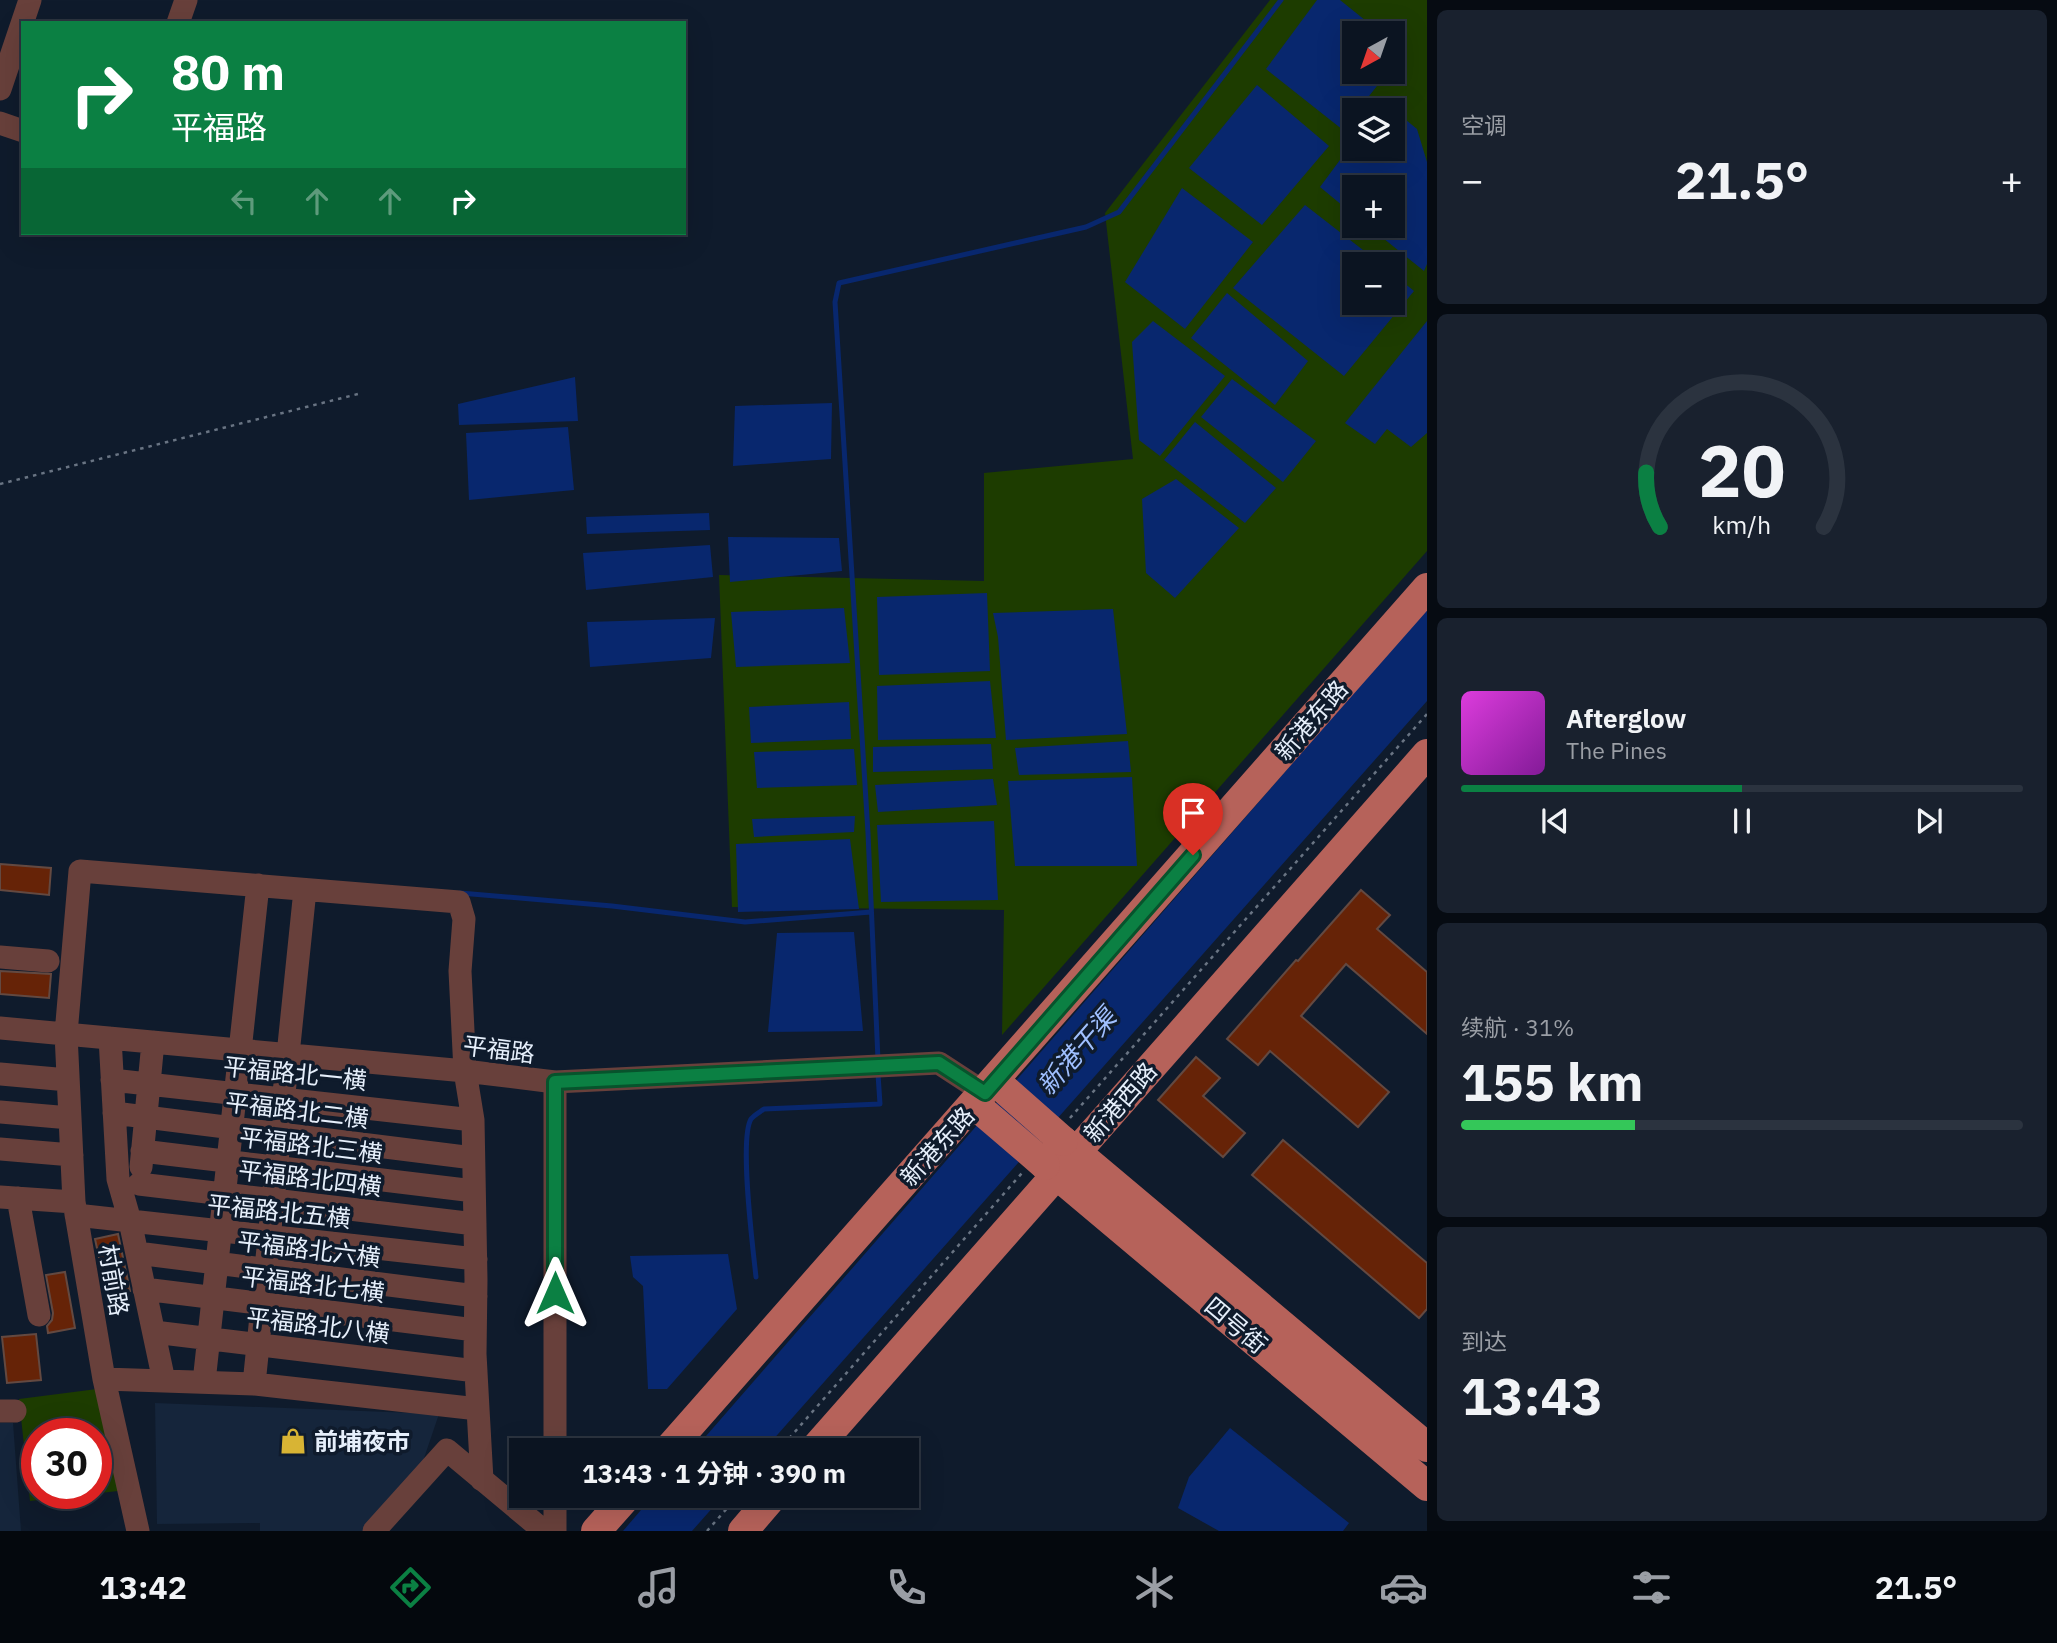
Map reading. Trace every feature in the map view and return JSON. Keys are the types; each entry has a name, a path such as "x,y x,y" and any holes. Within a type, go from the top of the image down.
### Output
{"main road":[{"name":"新港东路","path":"679,1438 1427,588"},
{"name":"新港西路","path":"824,1438 1427,754"},
{"name":"四号街","path":"984,1093 1067,1130 1427,1447"},
{"name":"四号街","path":"984,1093 1035,1167 1427,1486"},
{"path":"596,1531 616,1508"},
{"path":"743,1531 763,1508"}],"street":[{"path":"23,21 30,0"},
{"path":"179,21 186,0"},
{"path":"0,89 21,27"},
{"path":"0,123 21,130"},
{"name":"村前路","path":"138,1531 104,1379 75,1208 66,1034 80,871 258,885"},
{"path":"204,1382 258,885 459,902 464,919 460,971 465,1071 472,1120 476,1371 482,1480"},
{"path":"254,1384 306,890"},
{"path":"0,957 48,961"},
{"name":"平福路","path":"0,1028 465,1071 555,1082 939,1063 984,1093"},
{"path":"110,1038 118,1179 130,1221 164,1381"},
{"path":"130,1221 139,1184 153,1041"},
{"path":"0,1074 68,1080"},
{"name":"平福路北一横","path":"112,1080 472,1120"},
{"path":"555,1082 555,1438"},
{"path":"0,1112 70,1118"},
{"name":"平福路北二横","path":"114,1113 473,1158"},
{"path":"0,1149 72,1155"},
{"name":"平福路北三横","path":"142,1151 474,1191"},
{"name":"平福路北四横","path":"139,1184 475,1224"},
{"path":"9,1198 38,1315"},
{"name":"平福路北五横","path":"9,1198 75,1208 130,1221 476,1259"},
{"name":"平福路北六横","path":"137,1253 476,1296"},
{"name":"平福路北七横","path":"144,1289 475,1330"},
{"name":"平福路北八横","path":"154,1332 476,1371"},
{"path":"104,1379 254,1384 478,1409"},
{"path":"374,1531 447,1450 544,1531"},
{"path":"555,1508 555,1531"}],"path":[{"path":"0,484 358,394"},
{"path":"1067,1130 1427,714"},
{"path":"790,1438 1035,1167"},
{"path":"707,1531 727,1508"}],"shaded area":[{"name":"前埔夜市","path":"155,1403 439,1414 421,1467 365,1531 260,1531 260,1523 157,1524"},
{"path":"0,1423 13,1423 21,1531 0,1531"}],"green space":[{"path":"1270,0 1427,0 1427,551 1002,1035 1004,910 732,907 719,575 984,581 984,473 1133,459 1105,213"},
{"path":"97,1389 103,1418 21,1418 19,1399"},
{"path":"112,1462 118,1491 112,1492"}],"water":[{"path":"1317,0 1340,0 1366,21 1342,21 1342,84 1379,84 1367,98 1342,98 1342,129 1266,69"},
{"path":"1257,85 1329,146 1262,225 1189,168"},
{"path":"1405,119 1417,129 1427,162 1427,264 1424,271 1405,256 1405,252 1400,252 1383,238 1405,238 1405,175 1342,175 1342,205 1320,187 1342,157 1342,161 1405,161"},
{"path":"1182,188 1253,242 1185,329 1125,282"},
{"path":"1305,205 1342,234 1342,238 1348,238 1366,252 1342,252 1342,315 1394,315 1344,376 1233,288"},
{"path":"1405,284 1414,291 1405,302"},
{"path":"1227,293 1308,361 1275,405 1191,338"},
{"path":"1153,321 1225,376 1160,456 1139,440 1132,342"},
{"path":"1427,321 1427,433 1411,447 1387,429 1375,444 1345,423"},
{"path":"575,377 578,421 459,425 458,404"},
{"path":"1232,379 1316,441 1283,482 1201,417"},
{"path":"832,403 831,459 733,466 735,406"},
{"path":"1195,422 1276,488 1245,523 1164,460"},
{"path":"568,427 574,490 469,500 466,433"},
{"path":"1176,479 1239,528 1175,598 1146,573 1142,499"},
{"path":"709,513 710,530 587,534 586,517"},
{"path":"728,537 839,538 842,571 730,582"},
{"path":"710,545 713,577 586,590 583,553"},
{"path":"987,593 990,671 879,675 877,597"},
{"path":"844,608 850,663 736,667 731,612"},
{"path":"1113,609 1127,734 1006,740 998,637 993,613"},
{"name":"新港干渠","path":"1427,609 1427,701 775,1438 704,1438"},
{"path":"715,618 711,658 590,667 587,622"},
{"path":"990,681 996,738 878,740 877,686"},
{"path":"849,702 851,739 751,743 749,707"},
{"path":"1128,741 1131,772 1019,775 1015,748"},
{"path":"991,744 993,769 873,772 873,747"},
{"path":"854,749 857,785 757,788 754,752"},
{"path":"1132,777 1137,866 1015,866 1008,781"},
{"path":"993,779 997,805 878,812 875,785"},
{"path":"855,816 854,832 754,837 752,819"},
{"path":"994,821 998,900 881,902 877,825"},
{"path":"850,839 859,909 738,912 736,844"},
{"path":"854,932 863,1031 768,1032 777,933"},
{"path":"728,1254 737,1309 667,1389 648,1389 643,1286 633,1277 630,1256"},
{"path":"1230,1428 1349,1523 1343,1531 1219,1531 1178,1508 1189,1477"},
{"path":"643,1508 712,1508 692,1531 623,1531"}],"building":[{"path":"0,864 51,868 49,895 0,890"},
{"path":"1361,890 1390,915 1377,929 1427,972 1427,1034 1346,964 1301,1016 1389,1092 1358,1127 1270,1051 1258,1065 1227,1039"},
{"path":"0,971 51,974 49,998 0,994"},
{"path":"1196,1057 1220,1078 1203,1096 1245,1133 1223,1157 1158,1100"},
{"path":"1283,1140 1427,1263 1427,1309 1419,1318 1252,1175"},
{"path":"118,1234 130,1291 107,1295 95,1239"},
{"path":"65,1272 75,1328 48,1333 47,1326 53,1313 46,1275"},
{"path":"36,1334 41,1380 7,1383 2,1337"}],"waterway":[{"path":"878,1060 868,833 835,302 839,283 1086,227 1119,212 1281,0"},
{"path":"460,893 612,906 745,922 871,912"},
{"path":"756,1277 746,1148 751,1119 764,1109 880,1104 878,1074"}],"place":[{"name":"前埔夜市","path":"293,1441"}],"route":[{"path":"555,1293 555,1082 939,1063 985,1093 1193,855"}]}
